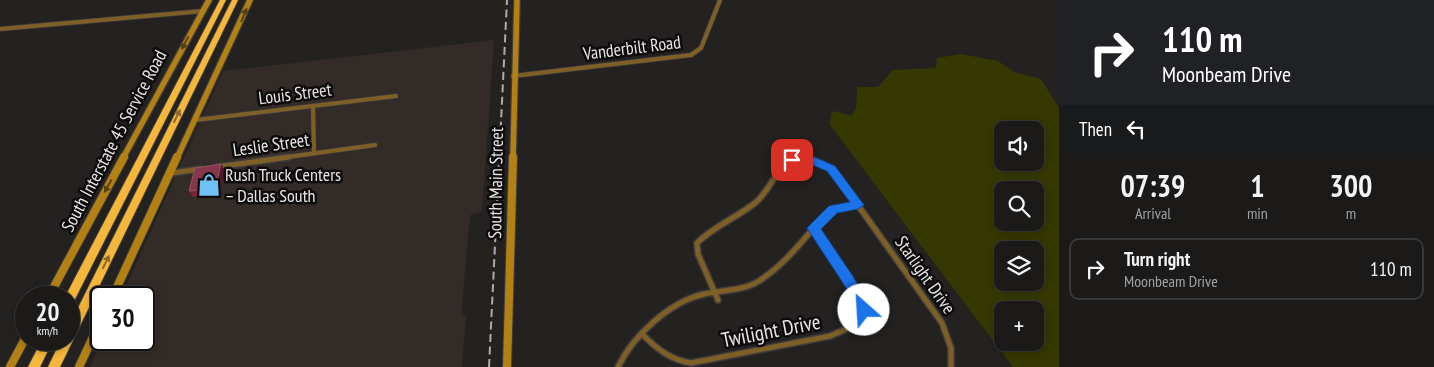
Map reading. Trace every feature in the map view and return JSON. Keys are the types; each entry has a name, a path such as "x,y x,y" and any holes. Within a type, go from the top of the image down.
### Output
{"highway":[{"path":"76,286 223,0"},
{"path":"80,315 235,0"},
{"path":"34,367 42,351"},
{"path":"54,367 62,351"}],"main road":[{"name":"South Interstate 45 Service Road","path":"54,286 209,0"},
{"path":"118,286 172,173 250,0"},
{"name":"South Main Street","path":"507,367 517,0"},
{"path":"79,367 90,344"},
{"path":"10,367 19,351"}],"street":[{"name":"Vanderbilt Road","path":"514,76 690,55 701,48 720,0"},
{"path":"0,29 203,11"},
{"name":"Louis Street","path":"196,120 396,96"},
{"path":"313,106 314,153"},
{"name":"Leslie Street","path":"172,173 375,145"},
{"name":"Starlight Drive","path":"714,293 698,254 697,243 759,199 786,163 799,158 825,165 835,173 942,323 951,348 951,367"},
{"path":"618,367 628,349 666,314 685,300 738,288 760,280 833,209 858,205"},
{"name":"Twilight Drive","path":"643,335 673,358 691,363 830,336 853,328 863,322 861,303 813,228"},
{"path":"714,293 718,300"}],"shaded area":[{"path":"494,40 482,212 470,215 461,315 466,315 462,367 90,367 97,351 155,351 155,286 126,286 223,71"},
{"path":"961,54 998,61 1014,72 1041,79 1059,108 1059,367 1013,367 1001,351 1044,351 1044,301 994,301 994,342 830,125 831,113 836,111 851,116 856,108 857,87 878,87 893,70 936,68 937,58"}],"building":[{"path":"221,164 215,189 189,191 195,168"}],"railway":[{"path":"489,367 507,0"}],"place":[{"name":"Rush Truck Centers – Dallas South","path":"209,185"}],"route":[{"path":"792,160 799,158 809,159 831,168 858,205 833,209 813,228 849,282 864,310"}]}
